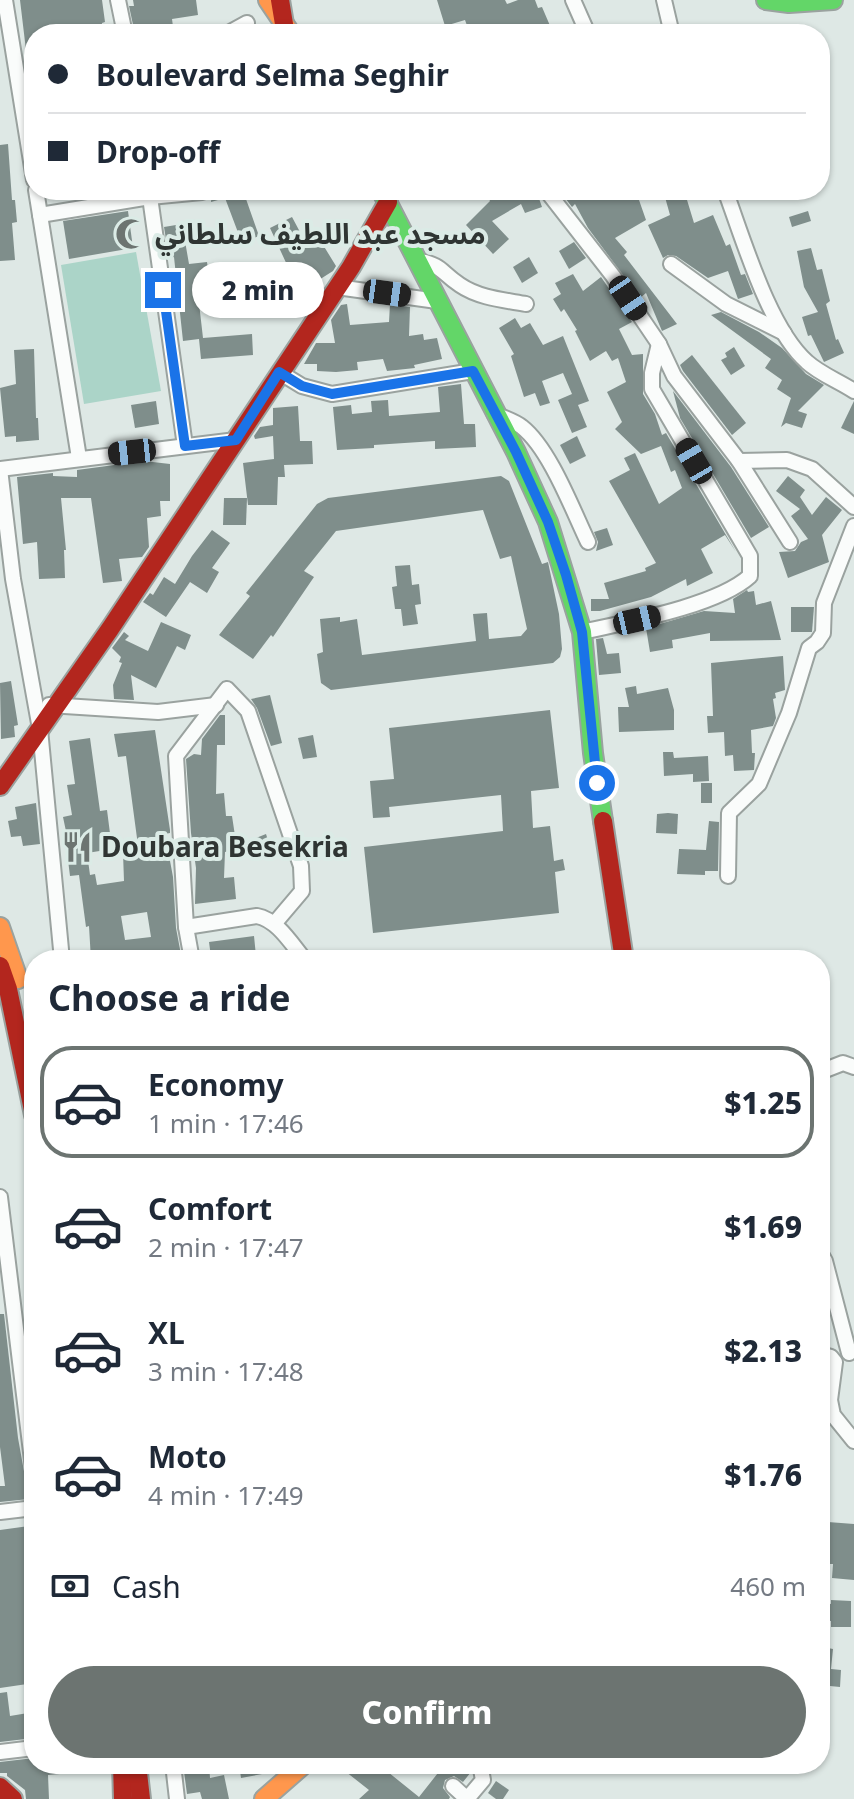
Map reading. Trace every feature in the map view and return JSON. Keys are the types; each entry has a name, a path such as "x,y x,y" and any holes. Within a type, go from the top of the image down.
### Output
{"main road":[{"path":"268,0 285,24"},
{"path":"280,0 287,24"},
{"path":"766,0 789,3 833,0"},
{"path":"0,786 364,246 383,200"},
{"path":"387,200 516,452 548,522 582,632 593,753 623,950"},
{"path":"0,927 24,1002"},
{"path":"0,966 8,989 24,1067"},
{"path":"122,1774 123,1799"},
{"path":"138,1774 141,1799"},
{"path":"264,1799 292,1774"},
{"path":"0,1787 13,1799"}],"street":[{"path":"5,0 24,118"},
{"path":"118,0 123,24"},
{"path":"573,0 584,24"},
{"path":"664,0 670,24"},
{"path":"38,200 79,458"},
{"path":"40,215 115,200"},
{"path":"151,200 185,446"},
{"path":"554,200 613,276 659,344 674,376 739,461 790,542"},
{"path":"729,200 763,290 784,333 807,362 854,391"},
{"path":"417,260 437,265 459,285 481,296 526,304"},
{"path":"671,264 726,304 784,333"},
{"path":"337,287 437,301"},
{"path":"582,632 664,613 738,588 750,576 750,556 652,389 652,373 659,344"},
{"path":"279,372 302,386 332,394 473,371"},
{"path":"494,413 522,427 536,442 588,542"},
{"path":"61,950 40,729 6,580 0,469 236,440"},
{"path":"739,461 787,460 812,469 854,507"},
{"path":"728,876 729,813 759,784 777,744 809,648 823,633 824,603 854,526"},
{"path":"190,950 186,927 176,756 227,689 248,711 301,866 302,891 274,924"},
{"path":"35,703 158,712 216,705"},
{"path":"186,927 257,916 274,924 296,950"},
{"path":"830,1068 843,1063 854,1067"},
{"path":"0,1197 6,1298 24,1413"},
{"path":"830,1279 851,1354 835,1362"},
{"path":"830,1357 835,1362 830,1400 833,1415 854,1441"},
{"path":"0,1512 24,1509"},
{"path":"0,1752 24,1749"},
{"path":"174,1774 177,1799"},
{"path":"453,1786 467,1799 483,1780 482,1774"}],"green space":[{"path":"136,252 161,391 84,404 61,265"}],"building":[{"path":"20,0 102,0 105,22 102,24 24,24 24,34"},
{"path":"133,0 196,0 198,15 172,19 173,24 133,24 129,6 134,6"},
{"path":"437,0 505,0 507,4 518,0 535,0 538,8 542,7 549,24 466,24 465,20 444,24"},
{"path":"8,144 12,200 15,200 17,222 12,223 15,260 0,261 0,145"},
{"path":"226,200 246,200 259,236 242,243"},
{"path":"540,200 542,207 525,213 521,204 492,221 509,239 493,254 466,225 490,201"},
{"path":"567,200 639,200 646,220 615,238 627,252 624,255 677,324 662,331 646,293 640,298 588,228 575,204 572,207"},
{"path":"666,200 687,200 694,223 713,215 726,246 730,244 741,275 745,274 753,294 738,299 728,271 708,278 676,256 663,258 648,225 670,215"},
{"path":"128,211 133,248 69,259 63,221"},
{"path":"808,211 811,221 792,227 789,217"},
{"path":"292,217 308,247 320,240 336,266 303,290 288,267 270,228"},
{"path":"182,224 189,264 207,262 209,276 196,277 203,338 252,334 253,355 201,359 199,339 183,341 174,257 169,258 164,227"},
{"path":"574,242 586,258 569,269 559,251"},
{"path":"811,248 817,270 822,269 830,301 826,304 836,340 844,353 824,362 811,335 808,336 802,317 818,312 804,287 797,251"},
{"path":"529,257 538,273 522,283 513,267"},
{"path":"573,274 583,291 601,277 632,322 619,329 632,355 643,354 643,394 655,414 662,435 666,433 736,552 725,535 701,549 713,573 687,586 686,579 651,597 600,611 591,611 591,599 609,599 604,583 646,571 645,568 656,563 609,481 630,470 624,458 635,453 659,504 682,488 675,470 671,472 661,446 641,454 615,429 622,422 607,392 626,382 618,358 612,361 606,351 590,361 577,330 564,309 561,312 553,299 561,294 555,283"},
{"path":"347,304 350,325 389,322 390,304 410,307 409,336 423,334 424,340 437,338 442,359 414,365 415,368 387,371 383,359 357,362 358,370 336,372 317,371 317,364 304,364 316,343 335,343 331,320 341,305"},
{"path":"721,312 782,348 806,374 824,385 798,411 807,414 802,428 786,423 781,427 791,398 777,389 782,380 765,368 771,359 711,315"},
{"path":"515,318 521,328 530,323 543,345 563,336 589,401 578,405 587,427 572,433 558,400 572,394 563,373 542,381 550,403 540,406 535,393 524,397 511,356 514,354 499,328"},
{"path":"734,347 745,366 731,375 721,360"},
{"path":"34,349 39,440 16,442 16,436 5,437 0,388 16,384 14,350"},
{"path":"692,355 746,423 732,435 680,365"},
{"path":"461,384 464,424 475,424 476,447 435,449 435,441 337,450 333,407 351,405 352,414 372,412 371,401 388,400 389,416 440,412 438,387"},
{"path":"673,391 731,467 769,527 751,538 680,418"},
{"path":"156,401 159,424 135,428 131,405"},
{"path":"854,401 854,434 841,428"},
{"path":"298,406 300,441 312,441 313,464 284,465 285,477 278,477 277,505 248,505 243,463 274,459 273,436 255,439 254,436 260,427 273,425 273,408"},
{"path":"577,436 586,456 570,464 560,445"},
{"path":"144,461 170,464 170,501 160,501 161,516 147,518 149,547 142,557 119,559 122,581 103,583 91,498 61,498 65,578 39,579 37,542 23,544 17,477 53,473 53,476 77,477 77,470"},
{"path":"501,476 509,481 542,564 548,562 559,614 562,649 560,657 553,663 331,690 321,683 317,654 323,652 320,619 340,617 340,622 357,619 362,655 476,641 473,614 487,613 489,639 521,636 527,629 511,556 500,559 483,510 336,531 304,571 314,577 273,637 271,635 253,659 219,635 250,596 246,593 317,504 328,498"},
{"path":"788,476 805,490 800,497 812,515 826,497 842,510 822,535 829,562 788,578 779,552 795,551 801,542 808,539 791,516 800,509 776,491"},
{"path":"224,498 247,498 246,525 223,525"},
{"path":"607,528 613,545 596,551 598,542 594,532"},
{"path":"212,530 230,543 212,568 219,572 207,593 190,582 166,617 143,602 150,593 153,595 164,577 175,584"},
{"path":"410,565 412,585 419,584 421,604 415,605 418,624 403,626 401,609 395,609 392,587 397,586 395,566"},
{"path":"747,590 754,591 756,605 771,601 781,640 710,641 710,633 672,640 673,648 650,652 646,628 704,611 735,613 733,599"},
{"path":"791,607 814,607 812,632 791,632"},
{"path":"161,622 191,635 185,650 177,646 156,688 131,675 134,700 114,699 113,685 122,663 119,662 121,657 112,648 124,632 129,636 125,640 148,651"},
{"path":"603,638 607,654 619,653 621,673 599,675 596,639"},
{"path":"783,656 785,690 775,693 776,698 773,699 776,718 773,726 751,730 754,770 734,771 733,755 725,756 724,732 708,733 707,716 713,716 711,663"},
{"path":"11,681 18,725 14,726 15,737 1,739 0,683"},
{"path":"636,686 637,694 668,688 674,710 674,730 619,732 618,707 629,707 625,688"},
{"path":"270,695 282,743 271,746 251,699"},
{"path":"550,710 559,788 531,791 533,828 550,826 554,861 563,859 565,870 555,872 559,913 373,933 364,847 503,831 501,795 389,807 390,817 373,818 370,781 394,779 389,728"},
{"path":"220,715 225,715 225,745 217,745 216,794 224,793 226,816 232,816 237,849 225,852 224,878 234,877 236,899 195,904 196,868 186,759 194,754 201,755 202,739"},
{"path":"155,730 170,830 165,834 180,950 90,950 79,875 70,876 68,860 72,860 63,817 72,815 67,785 75,784 69,741 90,738 100,811 107,810 112,849 87,853 90,875 95,874 97,885 124,881 123,853 139,853 126,756 118,757 114,734","holes":["147,912 151,937 125,940 121,916"]},
{"path":"313,735 317,757 303,759 298,738"},
{"path":"663,752 673,752 674,758 708,756 709,781 693,782 693,774 664,776"},
{"path":"701,783 712,783 712,803 701,803"},
{"path":"36,803 40,844 23,846 21,836 11,837 8,821 17,819 15,807"},
{"path":"657,814 678,814 677,834 656,833"},
{"path":"709,821 719,822 718,871 705,871 705,875 677,874 679,849 706,850"},
{"path":"266,834 272,853 262,856 256,838"},
{"path":"254,936 255,950 210,950 209,942"},
{"path":"0,1314 4,1314 24,1471 24,1500 0,1502 0,1486 5,1486 0,1447"},
{"path":"830,1522 854,1524 854,1580 832,1578 833,1564 830,1564"},
{"path":"24,1527 24,1684 0,1688 0,1530"},
{"path":"831,1600 851,1601 851,1627 831,1627"},
{"path":"830,1648 833,1649 831,1669 841,1670 840,1687 830,1686"},
{"path":"7,1692 10,1716 24,1714 24,1739 0,1742 0,1693"},
{"path":"24,1759 24,1774 60,1774 48,1775 49,1799 26,1799 25,1790 7,1773 0,1773 0,1762"},
{"path":"184,1774 210,1774 210,1778 224,1775 229,1799 202,1799 200,1792 187,1794"},
{"path":"240,1774 262,1774 241,1778"},
{"path":"349,1774 390,1774 419,1797 437,1774 469,1774 463,1782 454,1776 445,1780 443,1788 449,1799 359,1799 369,1790"},
{"path":"496,1781 509,1790 503,1799 496,1799 488,1793"}],"traffic: fast":[{"path":"766,0 789,3 833,0"},
{"path":"386,200 516,452 548,522 582,632 593,753 603,821"}],"traffic: slow":[{"path":"268,0 284,24"},
{"path":"0,927 18,979"},
{"path":"264,1799 293,1774"}],"traffic: jam":[{"path":"280,0 284,24"},
{"path":"0,786 110,629 351,267 388,202"},
{"path":"603,821 622,950"},
{"path":"0,966 8,989 24,1067"},
{"path":"122,1774 123,1799"},
{"path":"138,1774 141,1799"},
{"path":"0,1787 13,1799"}],"place":[{"name":"مسجد عبد اللطيف سلطاني","path":"131,234"},
{"name":"Doubara Besekria","path":"77,847"}],"route":[{"path":"163,290 185,446 236,440 279,372 302,386 332,394 473,371 516,452 548,522 566,575 582,632 597,783"}]}
